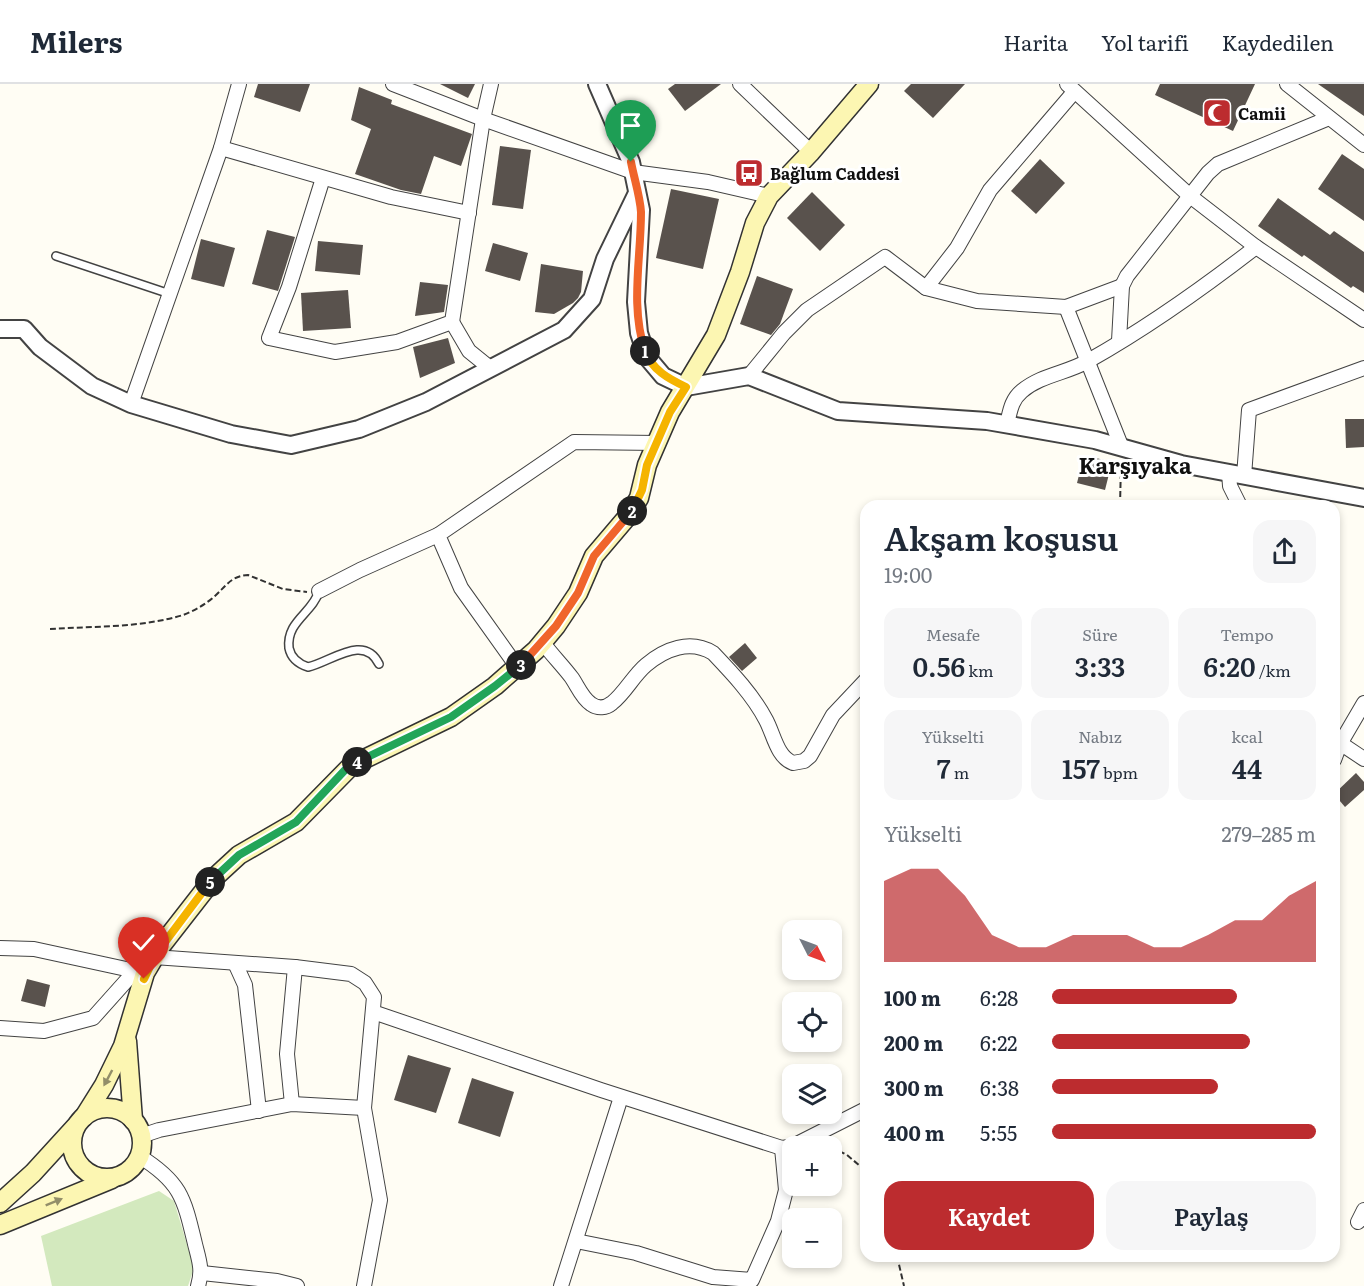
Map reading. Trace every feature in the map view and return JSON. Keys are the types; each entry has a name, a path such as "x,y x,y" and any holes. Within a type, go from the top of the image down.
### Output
{"main road":[{"path":"117,1177 93,1176 83,1169 72,1149 72,1137 112,1071 127,1036 140,972 154,957 202,892 232,860 296,822 352,765 451,717 518,668 543,643 578,593 594,556 634,507 645,482 647,465 670,412 716,335 740,272 755,223 769,196 811,152 869,84"},
{"path":"0,1225 117,1177 127,1172 139,1156 127,1036"},
{"path":"0,1203 41,1164 80,1121 94,1111 111,1108 120,1110 137,1128"}],"street":[{"path":"131,404 221,148 239,84"},
{"path":"393,84 483,119 633,172 708,182 769,196"},
{"path":"490,369 469,351 452,322 483,119 491,84"},
{"path":"597,84 631,162 641,210 636,302 639,333 647,357 663,376 686,387 749,376 838,411 987,420 1095,440 1181,464 1364,498"},
{"path":"740,84 811,152"},
{"path":"1287,84 1302,89 1329,118 1364,145"},
{"path":"926,288 957,248 990,190 1070,88 1190,196 1256,248 1364,321"},
{"path":"1119,341 1122,286 1127,276 1208,173 1218,164 1329,118"},
{"path":"221,148 391,197 469,213"},
{"path":"323,178 290,286 269,338 335,352 396,342 452,322"},
{"path":"0,329 24,329 40,346 92,386 131,404 231,434 291,445 359,429 426,402 564,330 592,299 605,259 637,193"},
{"path":"1007,424 1011,405 1024,389 1048,376 1086,362 1204,288 1256,248"},
{"path":"749,376 784,333 807,310 885,257 926,288 977,301 1066,307 1122,286"},
{"path":"1066,307 1122,448"},
{"path":"1237,500 1230,486 1236,475 1249,410 1364,368"},
{"path":"319,591 438,535 574,442 658,443"},
{"path":"438,535 461,588 518,668"},
{"path":"543,643 571,677 583,696 590,703 599,707 605,707 614,701 645,666 666,653 687,645 705,648 713,653 751,697 766,721 783,757 793,764 804,761 810,756 832,715 860,686"},
{"path":"1340,736 1364,703"},
{"path":"1340,744 1364,759"},
{"path":"0,948 34,949 140,972"},
{"path":"154,957 295,967 351,974 365,983 374,997 364,1108 380,1200 364,1286"},
{"path":"235,963 246,985 259,1111"},
{"path":"292,1104 287,1054 295,967"},
{"path":"0,1028 44,1031 93,1018 140,972"},
{"path":"373,1012 621,1097 782,1145"},
{"path":"561,1286 621,1097"},
{"path":"137,1128 159,1130 292,1104 364,1108"},
{"path":"811,1136 860,1111"},
{"path":"139,1156 166,1176 186,1204 200,1280 277,1281 297,1286"},
{"path":"576,1241 636,1253 713,1277 752,1280 778,1221 784,1196"}],"lane":[{"path":"56,256 170,294"},
{"path":"319,591 291,629 289,647 293,658 308,666 323,663 357,649 373,654 379,664"}],"path":[{"path":"1120,500 1122,448"},
{"path":"50,629 142,623 185,614 206,603 231,579 242,575 292,590 319,591"},
{"path":"842,1152 860,1166"},
{"path":"898,1262 904,1286"}],"green space":[{"path":"159,1191 174,1201 194,1268 188,1286 52,1286 41,1236"}],"building":[{"path":"258,84 310,84 300,112 254,97"},
{"path":"440,84 475,84 468,98"},
{"path":"675,84 721,84 685,111 668,89"},
{"path":"911,84 965,84 933,118 904,91"},
{"name":"Camii","path":"1160,84 1255,84 1233,131 1155,95"},
{"path":"1318,84 1364,84 1364,116"},
{"path":"359,87 392,100 391,104 472,134 461,166 434,156 421,194 401,190 355,174 371,129 351,120"},
{"path":"500,146 531,150 523,209 492,205"},
{"path":"1342,154 1364,169 1364,221 1318,189"},
{"path":"1040,159 1065,183 1036,214 1011,191"},
{"path":"671,189 719,199 703,269 656,258"},
{"path":"812,192 845,225 820,251 787,218"},
{"path":"1278,198 1330,235 1334,231 1364,252 1364,293 1353,286 1351,288 1258,226"},
{"path":"267,230 295,237 278,291 252,284"},
{"path":"201,239 235,248 224,287 191,279"},
{"path":"318,241 363,245 360,275 315,271"},
{"path":"493,243 528,253 520,281 485,271"},
{"path":"541,264 583,271 581,292 578,298 554,314 535,312"},
{"path":"757,276 793,289 780,324 771,335 740,324"},
{"path":"420,282 448,285 444,312 415,316"},
{"path":"348,290 351,328 303,331 301,293"},
{"path":"448,338 455,363 420,378 413,347"},
{"path":"1345,419 1364,419 1364,447 1346,448"},
{"path":"1084,455 1112,462 1105,490 1077,483"},
{"path":"745,643 757,658 742,671 729,657"},
{"path":"1356,773 1364,782 1364,790 1345,807 1340,801 1340,788"},
{"path":"27,979 50,985 45,1007 21,1001"},
{"path":"408,1055 451,1068 436,1113 394,1100"},
{"path":"472,1078 514,1092 500,1137 458,1123"}],"place":[{"name":"Camii","path":"1217,113"},
{"name":"Bağlum Caddesi","path":"749,173"}],"district":[{"name":"Karşıyaka","path":"1135,464"}],"route":[{"path":"144,979 156,954 213,878 232,860 296,822 345,770 358,761 462,711 509,675 543,643 578,593 594,556 621,526 634,507 645,482 647,465 670,412 686,387 663,376 647,357 639,333 636,302 641,210 631,162"}]}
